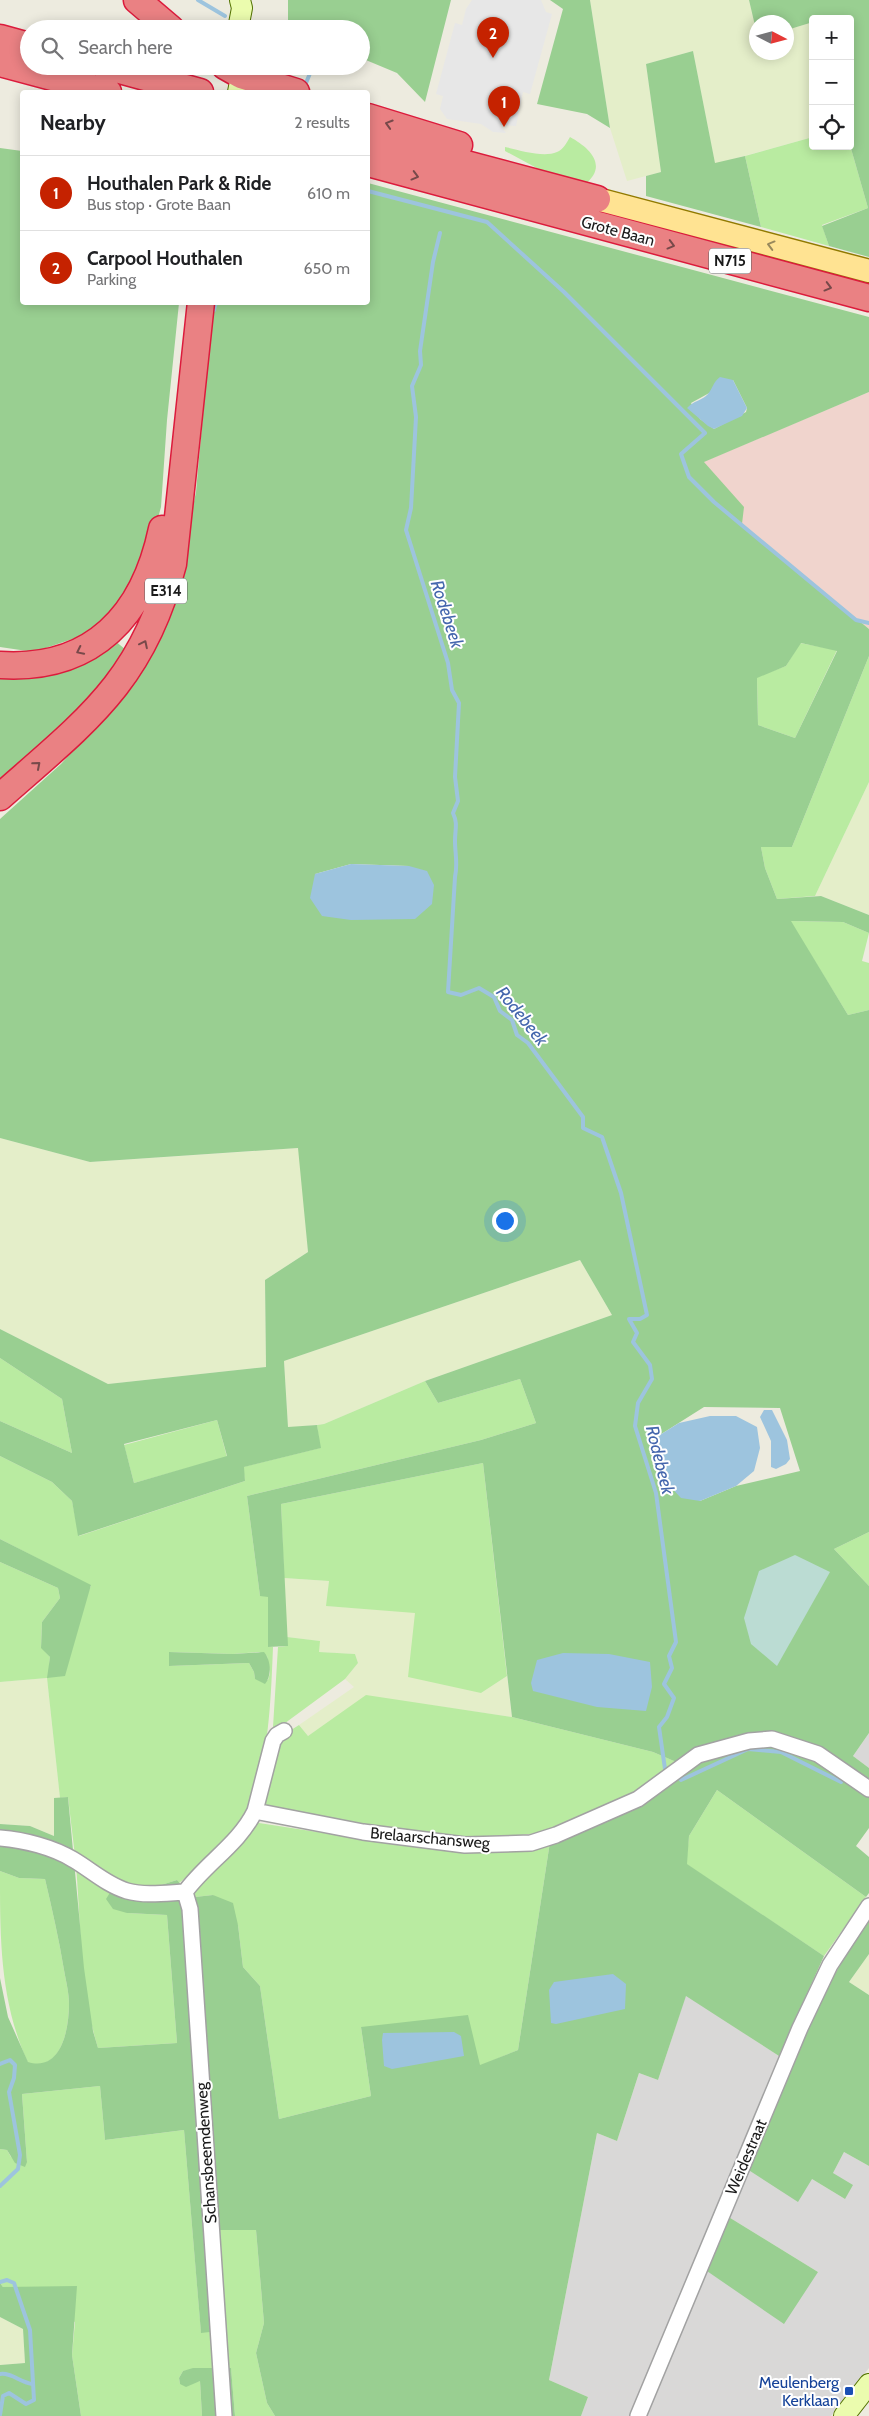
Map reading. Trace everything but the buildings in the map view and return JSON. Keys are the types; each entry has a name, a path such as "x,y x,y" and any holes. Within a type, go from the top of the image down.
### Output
{"highway":[{"path":"137,0 160,20"},
{"path":"0,38 20,44"},
{"path":"0,63 20,68"},
{"path":"45,75 101,90"},
{"path":"136,75 187,90"},
{"path":"237,75 289,90"},
{"path":"370,118 491,154 506,162 529,182"},
{"name":"Grote Baan","path":"370,139 597,199"},
{"name":"Grote Baan","path":"370,164 869,298"},
{"name":"E314","path":"0,665 22,666 53,661 86,648 117,624 132,608 144,589 156,556 167,510 186,305"},
{"name":"E314","path":"0,797 103,704 139,654 153,626 165,595 173,564 200,305"}],"main road":[{"name":"Grote Baan","path":"597,199 869,272"}],"street":[{"path":"240,0 242,8 240,20"},
{"path":"251,0 252,20"},
{"path":"0,1838 38,1845 60,1853 112,1886 128,1892 152,1894 185,1892 195,1877 228,1847 250,1821 255,1811 270,1749 277,1735 284,1731"},
{"name":"Brelaarschansweg","path":"255,1811 363,1832 465,1844 531,1843 556,1835 638,1798 698,1755 749,1742 772,1739 818,1754 869,1789"},
{"name":"Schansbeemdenweg","path":"185,1892 190,1909 224,2416"},
{"name":"Weidestraat","path":"638,2416 800,2028 830,1965 869,1906"},
{"path":"844,2416 869,2384"}],"shaded area":[{"path":"472,0 541,0 546,12 552,14 530,94 523,92 516,126 500,125 506,133 493,132 481,124 447,119 440,109 443,96 436,94 455,23 462,25 466,9"},
{"path":"869,392 869,629 742,524 703,462"},
{"path":"795,1555 830,1572 777,1666 751,1644 744,1618 759,1571"},
{"path":"869,1733 869,1768 853,1756"},
{"path":"686,1995 779,2056 633,2416 581,2416 588,2397 549,2380 597,2133 617,2141 639,2073 658,2080"},
{"path":"844,2152 869,2166 869,2368 831,2416 643,2416 704,2269 818,2272 727,2216 747,2169 812,2179 845,2199 833,2173"}],"green space":[{"path":"288,0 451,0 425,102 397,73 370,62 370,20 288,20"},
{"path":"550,0 590,0 610,128 587,114 537,104 563,9"},
{"path":"590,0 749,0 752,15 749,15 749,60 794,60 794,28 809,23 809,138 715,164 693,51 646,64 661,172 627,181 610,128"},
{"path":"749,0 869,0 869,257 829,246 822,226 868,208 851,150 854,150 854,15 809,15 809,23 794,28 794,15 752,15"},
{"path":"693,51 715,163 745,156 761,227 646,196 646,176 661,172 646,64"},
{"path":"570,137 590,152 596,164 591,178 584,185 570,186 505,151 505,147 531,153 551,154 561,150"},
{"path":"809,138 809,150 851,150 868,208 822,225 829,246 761,227 745,156"},
{"path":"0,148 20,151 20,305 179,305 167,420 161,507 146,562 120,607 87,634 34,652 0,647"},
{"path":"370,184 869,317 869,392 704,462 744,507 742,524 869,629 869,656 792,847 761,847 765,868 777,899 821,896 869,915 869,933 843,922 791,921 848,1015 869,1010 869,1532 834,1549 869,1586 869,1733 853,1756 869,1768 869,1828 856,1846 869,1857 869,1893 866,1897 717,1790 689,1836 687,1864 824,1956 779,2056 686,1996 658,2080 639,2073 617,2141 597,2133 549,2380 588,2397 581,2416 275,2416 267,2403 256,2353 264,2323 256,2230 217,2230 227,2330 201,2333 184,2130 105,2140 100,2086 22,2094 27,2162 25,2167 15,2163 7,2150 0,2149 0,1978 8,2017 28,2062 39,2063 48,2061 55,2055 65,2036 69,2004 60,1947 45,1879 19,1878 0,1871 0,1824 30,1826 54,1836 54,1798 68,1797 84,1968 93,2031 98,2048 177,2043 167,1915 127,1913 113,1909 106,1899 118,1880 145,1890 177,1880 189,1894 195,1897 213,1895 233,1903 238,1925 243,1967 260,1986 279,2119 371,2096 361,2027 468,2015 480,2065 518,2050 550,1842 688,1767 653,1752 512,1717 483,1463 281,1504 288,1646 268,1647 268,1597 260,1596 247,1496 481,1440 536,1423 520,1379 438,1403 425,1381 612,1315 580,1260 284,1361 288,1427 317,1425 321,1448 244,1467 245,1481 78,1536 72,1501 52,1482 0,1456 0,1421 72,1453 62,1399 0,1358 0,1329 108,1384 266,1367 265,1280 308,1252 298,1148 90,1162 0,1138 0,819 61,764 130,688 172,608 196,492 213,305 370,305","holes":["733,380 747,408 746,412 714,429 700,419 691,403","801,643 837,651 795,738 758,725 757,678 786,666","351,864 409,866 315,874","704,1407 780,1408 800,1471 736,1486 700,1501 654,1461 655,1438","217,1420 227,1456 134,1483 124,1444"]},
{"path":"114,640 126,650 78,713 0,785 0,672"},
{"path":"800,643 837,650 795,738 758,725 757,677 786,666"},
{"path":"869,656 869,782 815,896 777,899 765,868 761,847 792,847"},
{"path":"869,782 869,915 821,896 815,896"},
{"path":"790,921 843,922 869,933 862,961 869,963 869,1010 848,1015"},
{"path":"0,1138 90,1162 299,1148 308,1252 265,1280 266,1367 108,1384 0,1329"},
{"path":"580,1260 612,1315 425,1381 324,1424 288,1428 284,1361"},
{"path":"0,1358 62,1399 72,1453 0,1421"},
{"path":"520,1379 536,1423 481,1440 247,1496 260,1596 268,1596 268,1647 273,1647 267,1737 263,1761 258,1784 250,1804 234,1830 212,1854 179,1883 177,1880 145,1890 118,1880 75,1856 68,1797 60,1798 47,1678 0,1682 0,1562 58,1588 60,1598 42,1622 41,1647 50,1657 49,1667 91,1586 0,1539 0,1456 52,1482 72,1501 79,1536 245,1481 243,1467 320,1448 317,1425 324,1424 425,1381 438,1403","holes":["169,1652 233,1654 259,1652 267,1656 270,1673 268,1680 255,1679 254,1672 249,1663 169,1666"]},
{"path":"217,1420 227,1457 134,1483 124,1445"},
{"path":"483,1463 507,1676 481,1693 408,1677 415,1613 326,1606 329,1581 284,1578 281,1504"},
{"path":"869,1532 869,1586 834,1549"},
{"path":"0,1539 91,1585 65,1676 47,1678 50,1657 41,1648 42,1622 60,1598 58,1588 0,1562"},
{"path":"284,1578 329,1581 327,1606 415,1612 481,1693 507,1676 512,1717 367,1696 308,1736 299,1725 354,1687 345,1679 358,1663 355,1654 318,1652 319,1641 287,1637"},
{"path":"287,1637 320,1641 319,1652 355,1654 358,1663 345,1679 277,1729 273,1727 278,1647 287,1646"},
{"path":"169,1652 233,1654 264,1652 269,1664 269,1677 265,1684 255,1679 254,1672 249,1663 169,1666"},
{"path":"47,1678 60,1798 54,1799 54,1836 30,1826 0,1824 0,1682"},
{"path":"366,1695 512,1717 653,1752 679,1763 650,1783 604,1809 555,1829 530,1834 444,1837 352,1826 261,1809 277,1739 299,1725 308,1736"},
{"path":"717,1790 866,1897 824,1956 686,1864 689,1836"},
{"path":"259,1823 408,1846 478,1851 514,1852 550,1842 518,2050 480,2066 361,2027 371,2096 279,2119 260,1986 243,1967 238,1925 213,1895 195,1897 189,1894 253,1825"},
{"path":"76,1865 113,1888 127,1913 167,1915 177,2043 98,2048 84,1981"},
{"path":"0,1871 19,1878 45,1879 58,1935 69,2014 61,2047 48,2061 39,2064 28,2063 12,2017 7,1993 1,1946"},
{"path":"869,1920 869,1954 849,1982 869,1995 869,2166 844,2152 833,2173 853,2185 845,2199 812,2179 798,2202 747,2169 787,2073 816,2010 832,1979"},
{"path":"869,1954 869,1995 849,1982"},
{"path":"100,2086 105,2140 184,2130 201,2332 212,2332 215,2368 183,2371 179,2378 180,2384 200,2381 202,2416 81,2416 72,2355 75,2322 3,2287 0,2283 0,2149 7,2150 11,2157 27,2162 22,2094"},
{"path":"727,2216 818,2272 784,2324 704,2269"},
{"path":"217,2229 256,2230 264,2323 256,2353 267,2403 275,2416 235,2416 231,2369 223,2368"},
{"path":"0,2283 3,2287 77,2286 72,2355 81,2416 0,2416 0,2365 25,2363 23,2329 0,2317"},
{"path":"0,2317 23,2329 25,2363 0,2365"},
{"path":"193,2368 231,2368 235,2416 202,2416 200,2381 186,2387 180,2384 179,2378 183,2371"}],"water":[{"path":"720,377 733,380 747,408 742,416 714,429 687,408 706,396"},
{"path":"351,864 409,866 427,871 434,885 432,904 415,919 351,920 322,916 310,898 315,874"},
{"path":"764,1410 772,1410 787,1440 790,1459 786,1464 776,1469 771,1467 771,1441 760,1417"},
{"path":"710,1416 736,1416 757,1427 760,1448 754,1471 736,1486 700,1501 681,1498 667,1483 654,1461 655,1438 679,1423"},
{"path":"563,1653 609,1654 650,1662 652,1687 646,1711 597,1707 533,1691 531,1683 537,1660"},
{"path":"613,1974 626,1984 625,2009 556,2024 551,2023 549,1990 554,1982"},
{"path":"454,2032 461,2036 464,2056 392,2069 384,2066 383,2033"}],"waterway":[{"path":"198,0 225,16"},
{"path":"306,83 309,75"},
{"path":"370,192 487,222 564,292 705,433 681,454 689,477 714,502 856,620 869,623"},
{"name":"Rodebeek","path":"440,233 433,262 420,351 421,365 412,386 416,417 411,508 406,530 448,663 452,690 459,703 455,777 458,801 453,813 456,824 456,867 448,992 461,995 479,988 494,997 500,1011 512,1020 517,1035 528,1043 583,1117 583,1128 602,1137 621,1193 647,1315 640,1319 629,1319 637,1333 633,1342 650,1365 652,1379 638,1403 635,1426 656,1493 676,1642 669,1656 672,1668 664,1684 674,1698 667,1717 659,1727 665,1769"},
{"path":"214,310 215,305"},
{"path":"681,1780 748,1749 781,1752 841,1782"},
{"path":"0,2064 10,2060 15,2065 14,2078 9,2092 20,2155 18,2169 0,2186"},
{"path":"0,2282 7,2280 14,2283 30,2330 34,2400 26,2404 9,2393 3,2396 0,2415"},
{"path":"0,2374 33,2384"}],"place":[{"name":"Carpool Houthalen","path":"493,58"},
{"name":"Houthalen Park & Ride","path":"504,127"},
{"name":"Meulenberg Kerklaan","path":"849,2391"}]}
